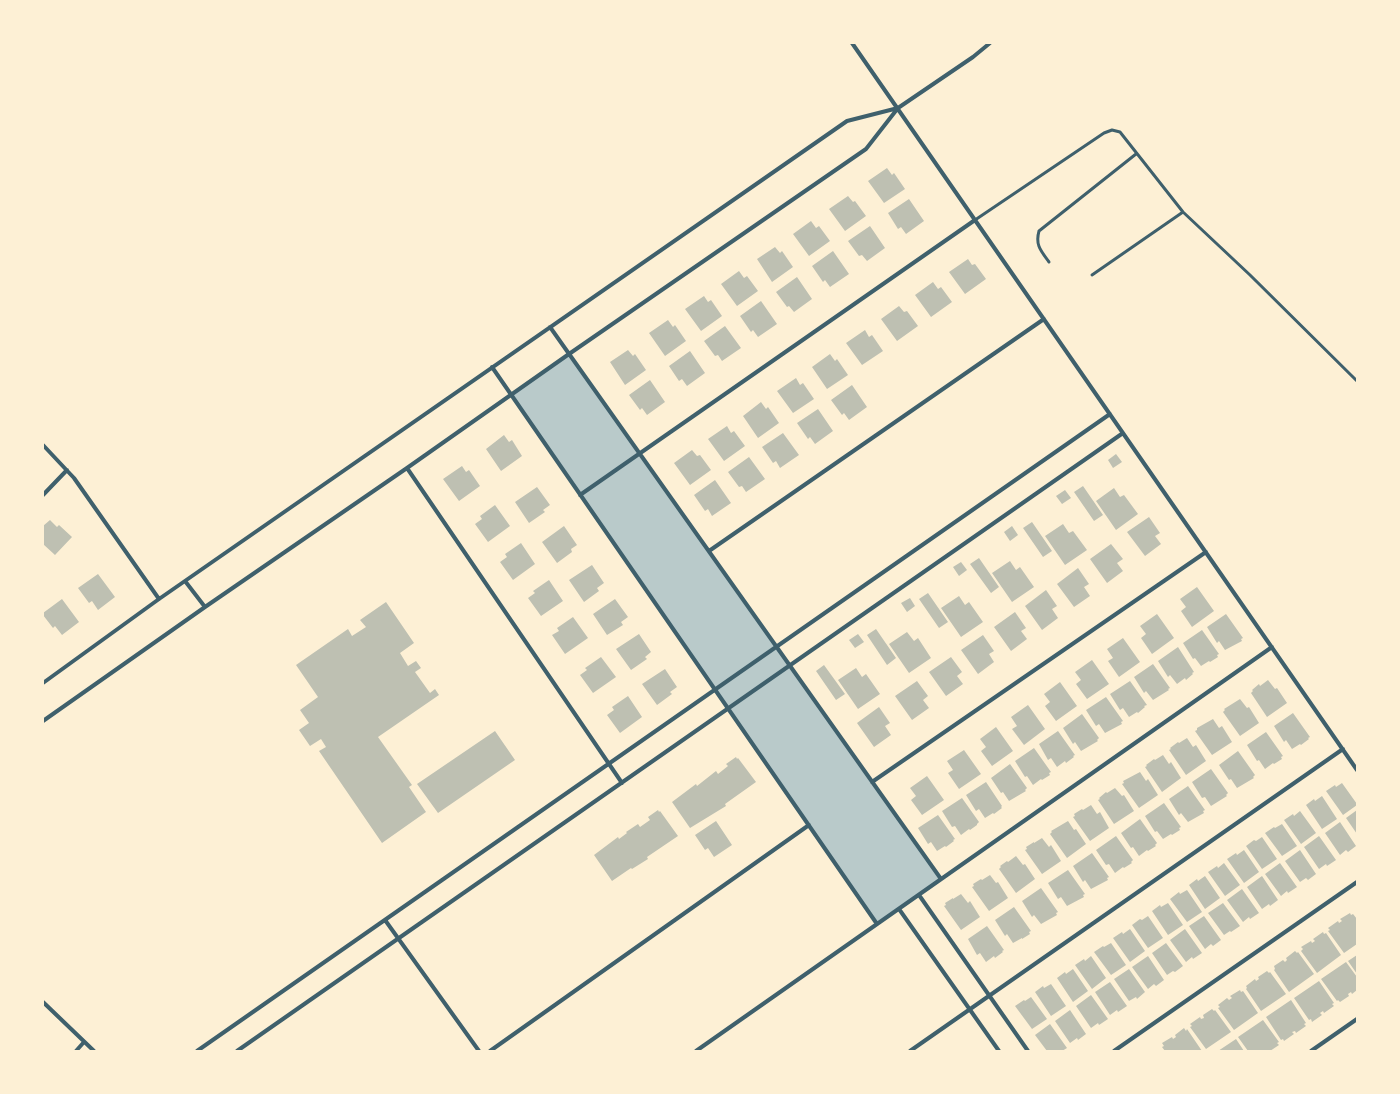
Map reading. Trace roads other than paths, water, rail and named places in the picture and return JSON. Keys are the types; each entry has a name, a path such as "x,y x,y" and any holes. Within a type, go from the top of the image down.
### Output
{"street":[{"path":"852,43 1357,770"},
{"path":"43,721 511,394 866,149 898,108 973,57 990,43"},
{"path":"43,683 159,599 847,120 898,108"},
{"path":"580,495 975,220"},
{"path":"709,551 1044,319"},
{"path":"550,327 941,879"},
{"path":"492,367 878,924"},
{"path":"197,1051 1110,414"},
{"path":"237,1051 1123,433"},
{"path":"43,445 67,470 159,599"},
{"path":"407,468 622,783"},
{"path":"43,495 67,470"},
{"path":"872,782 1206,552"},
{"path":"185,581 205,607"},
{"path":"696,1051 1272,647"},
{"path":"910,1051 1343,750"},
{"path":"490,1051 809,825"},
{"path":"1114,1051 1357,882"},
{"path":"919,895 1028,1051"},
{"path":"899,909 999,1051"},
{"path":"385,920 479,1051"},
{"path":"43,1002 94,1051"},
{"path":"1311,1051 1357,1019"},
{"path":"76,1051 84,1042"}],"lane":[{"path":"975,220 1104,134 1112,130 1120,132 1183,212 1357,381"},
{"path":"1049,262 1038,245 1037,239 1039,231 1136,154"},
{"path":"1092,275 1183,212"}]}
